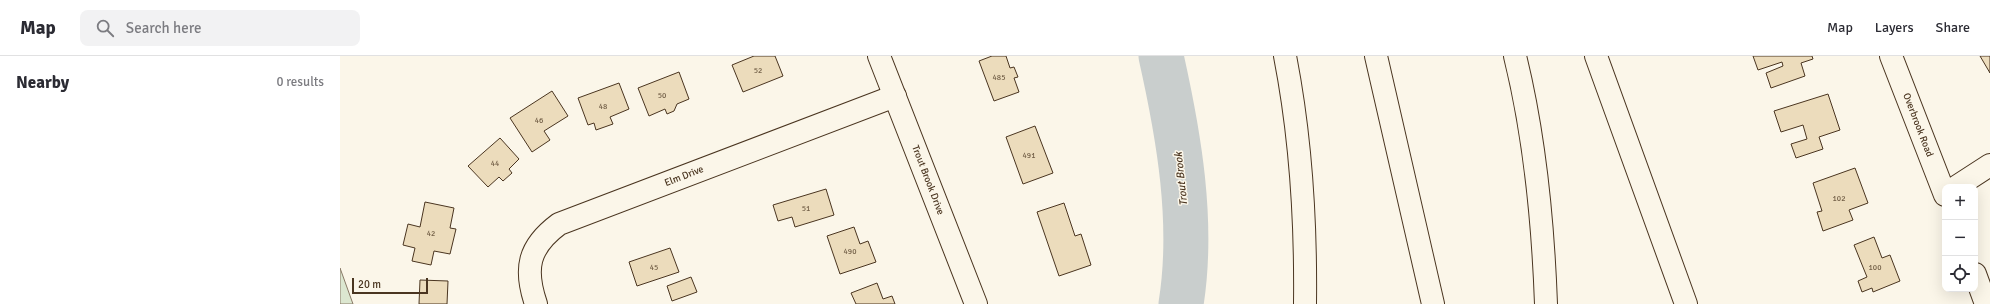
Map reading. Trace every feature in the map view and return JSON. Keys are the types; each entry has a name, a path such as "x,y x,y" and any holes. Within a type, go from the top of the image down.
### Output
{"main road":[{"name":"Trout Brook Drive","path":"879,56 976,304"},
{"path":"1285,56 1296,115 1305,229 1305,304"},
{"path":"1376,56 1433,304"},
{"path":"1516,56 1534,162 1542,234 1546,304"},
{"path":"1596,56 1686,304"},
{"name":"Overbrook Road","path":"1891,56 1942,186"},
{"name":"Elm Drive","path":"536,304 530,279 531,261 538,243 559,224 894,96"},
{"path":"1961,184 1990,165"},
{"path":"1978,282 1986,304"}],"green space":[{"path":"340,268 353,304 340,304"}],"building":[{"path":"754,56 775,56 783,76 743,92 732,65"},
{"path":"992,56 1006,56 1010,68 1014,67 1018,77 1014,78 1019,92 994,101 979,61"},
{"path":"1753,56 1812,56 1813,59 1801,63 1805,76 1771,88 1766,73 1783,66 1782,62 1758,70"},
{"path":"1980,56 1990,56 1990,73"},
{"path":"679,72 689,99 677,104 674,111 667,114 665,109 649,116 638,88"},
{"path":"619,83 629,109 610,117 613,124 596,130 594,123 588,125 578,98"},
{"path":"552,91 568,116 544,131 550,140 532,152 510,118"},
{"path":"1828,94 1840,130 1819,137 1823,149 1796,158 1791,144 1807,139 1803,125 1781,132 1774,111"},
{"path":"1035,126 1053,173 1023,184 1006,137"},
{"path":"500,138 519,159 509,169 512,173 503,181 499,177 488,187 468,166"},
{"path":"1855,168 1868,203 1849,210 1853,220 1823,231 1817,212 1822,211 1813,183"},
{"path":"826,189 834,215 795,227 792,217 778,221 773,205"},
{"path":"425,202 454,208 450,228 456,229 450,254 434,251 431,265 412,261 415,248 403,245 408,224 420,227"},
{"path":"1064,203 1075,236 1081,234 1091,265 1059,276 1037,212"},
{"path":"854,227 860,244 868,241 876,262 840,274 827,236"},
{"path":"1874,237 1882,258 1890,255 1900,281 1873,292 1872,288 1862,292 1858,281 1867,277 1854,245"},
{"path":"670,248 679,272 637,286 629,262"},
{"path":"691,277 697,292 672,301 667,286"},
{"path":"420,280 448,281 447,304 419,304"},
{"path":"877,283 883,299 892,296 895,304 856,304 851,293"}],"waterway":[{"name":"Trout Brook","path":"1161,56 1174,117 1183,180 1186,242 1185,273 1181,304"}]}
